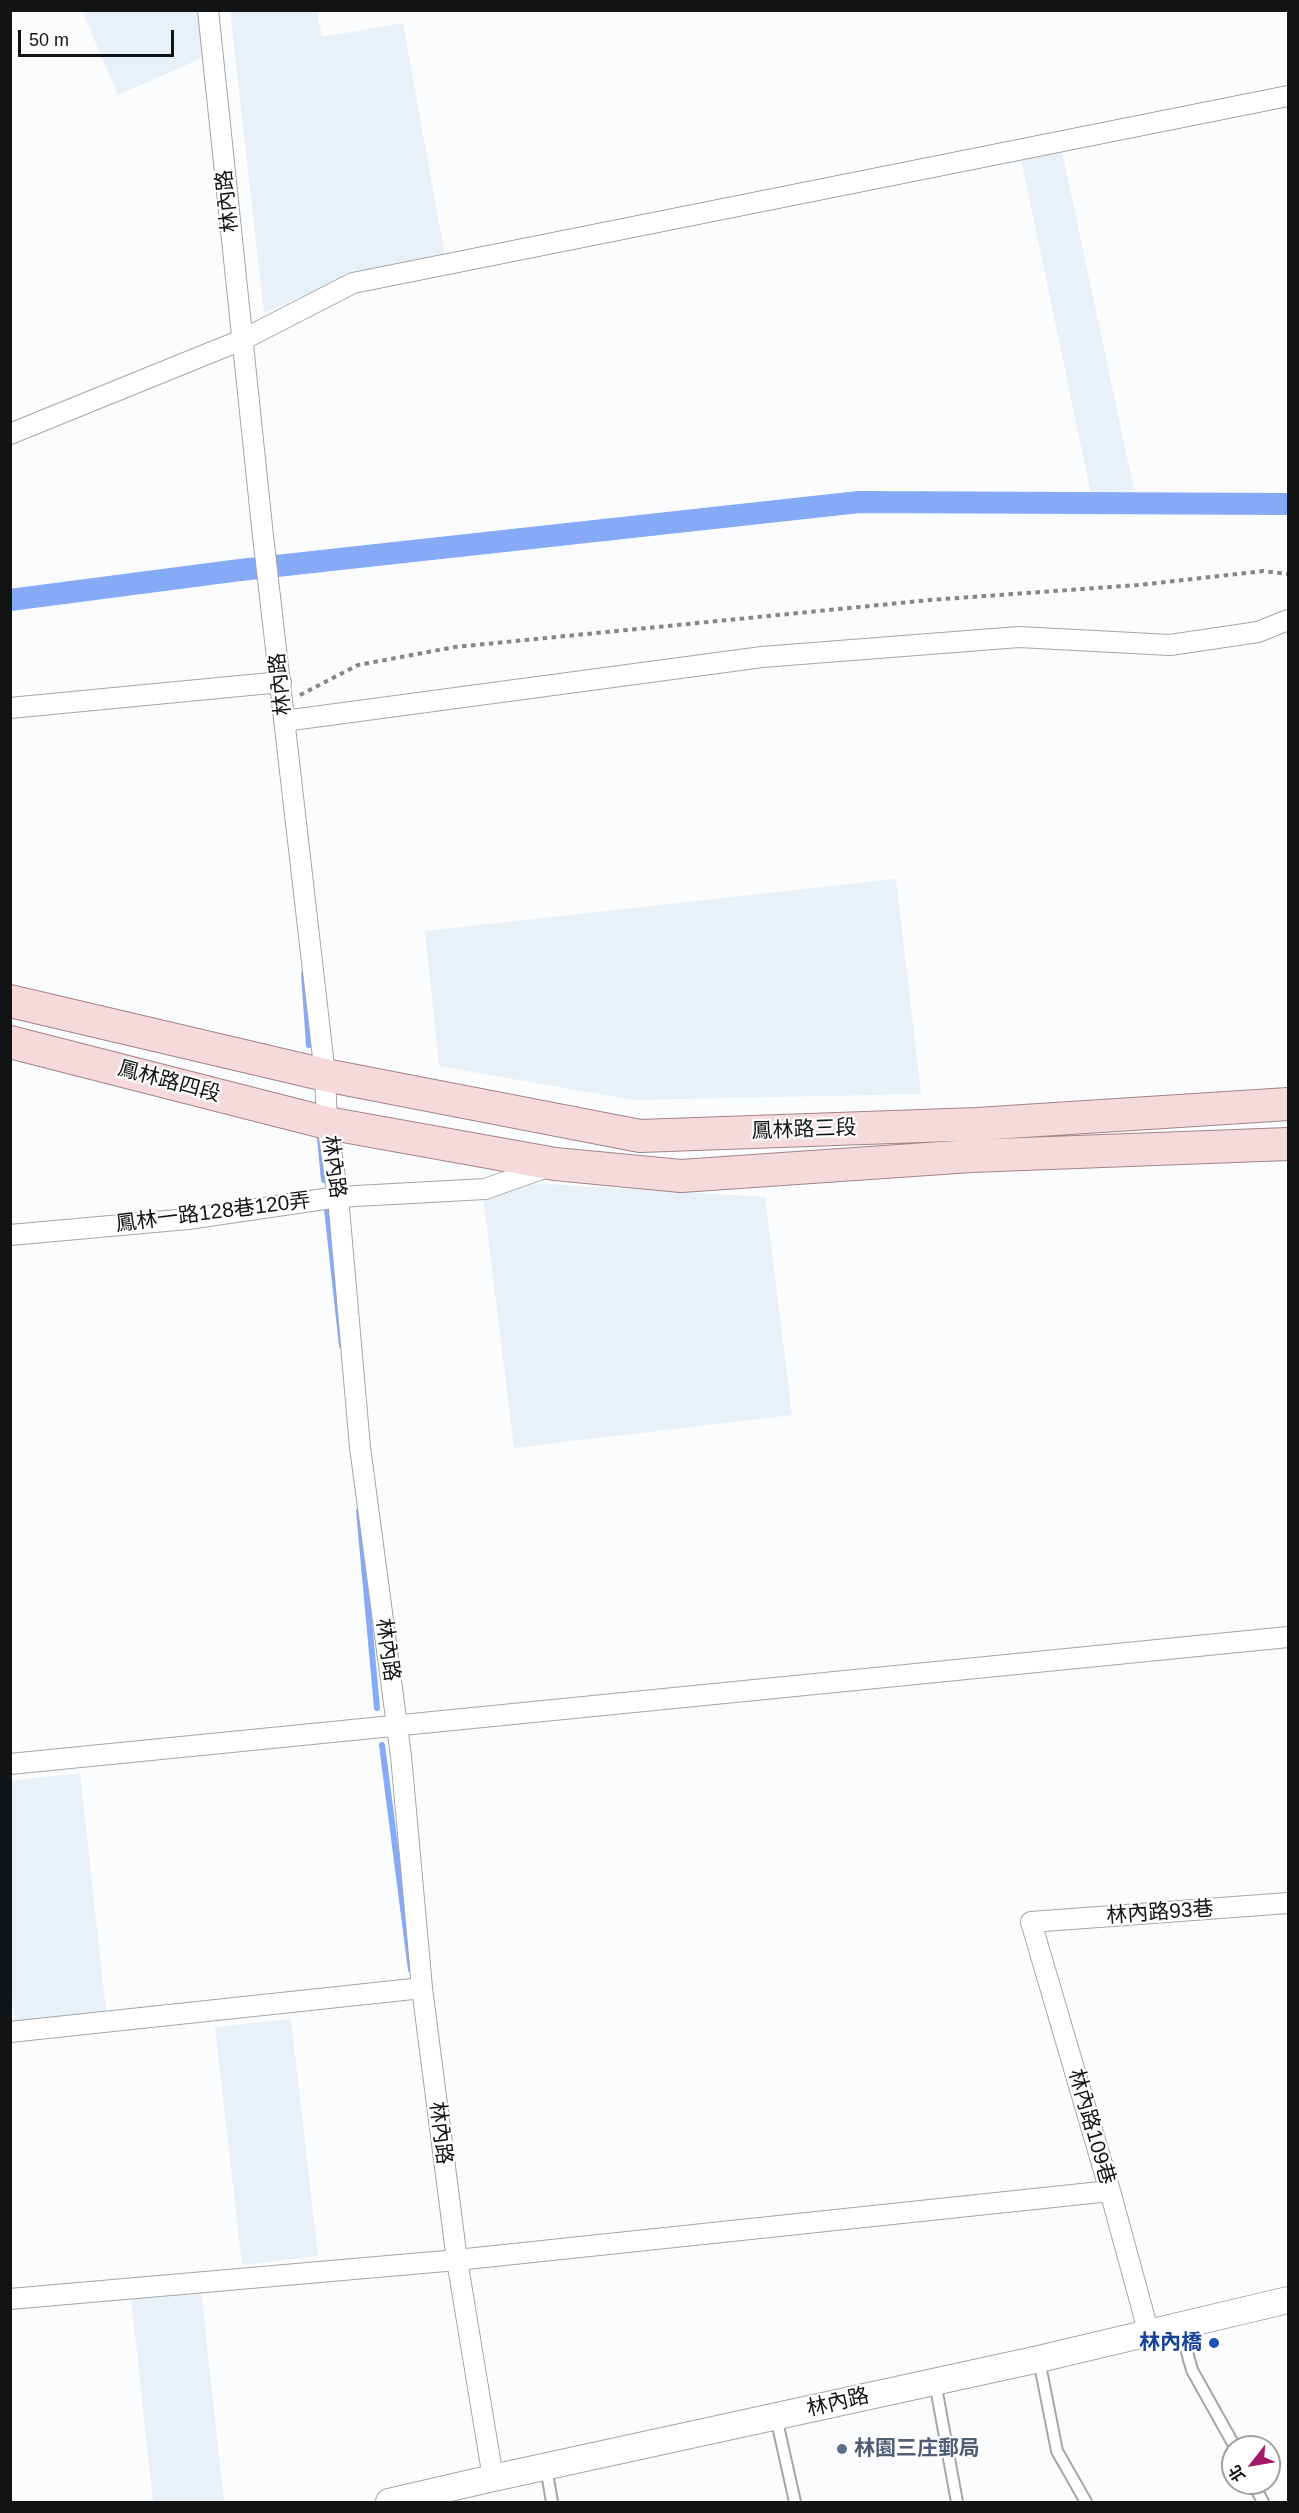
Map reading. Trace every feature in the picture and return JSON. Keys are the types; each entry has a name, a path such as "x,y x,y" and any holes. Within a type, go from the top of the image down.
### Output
{"main road":[{"name":"鳳林路四段","path":"10,1001 325,1075"},
{"name":"鳳林路四段","path":"10,1042 327,1123"},
{"name":"鳳林路三段","path":"325,1075 640,1136 977,1124 1288,1104"},
{"name":"鳳林路三段","path":"327,1123 555,1164 681,1176 971,1156 1288,1144"}],"street":[{"name":"林內路","path":"208,10 263,536 325,1075 327,1123 338,1197 360,1448 397,1725 422,1988 457,2260 493,2478 1039,2360 1288,2300"},
{"path":"10,434 244,339 353,283 1288,96"},
{"path":"284,721 762,657 1019,637 1170,645 1258,632 1288,620"},
{"path":"10,708 282,691"},
{"name":"鳳林一路128巷120弄","path":"10,1235 188,1219 338,1197 485,1189 555,1164"},
{"path":"10,1764 1288,1637"},
{"name":"林內路93巷","path":"1030,1922 1288,1903"},
{"name":"林內路109巷","path":"1030,1922 1110,2191 1149,2334"},
{"path":"10,2032 422,1988"},
{"path":"10,2299 457,2260 1110,2191"},
{"path":"389,2502 493,2478"}],"lane":[{"path":"1180,2327 1192,2370 1228,2435"},
{"path":"1039,2360 1057,2451 1086,2502"},
{"path":"935,2381 957,2502"},
{"path":"776,2417 795,2502"},
{"path":"546,2467 552,2502"}],"path":[{"path":"282,691 296,697 358,665 455,647 930,600 1138,585 1263,571 1288,574"}],"shaded area":[{"path":"82,11 215,11 220,50 118,95"},
{"path":"230,11 317,11 322,37 403,23 446,262 322,288 264,313"},
{"path":"1062,151 1134,490 1092,499 1021,159"},
{"path":"896,879 921,1094 633,1100 439,1066 425,931"},
{"path":"481,1180 765,1197 792,1415 514,1448"},
{"path":"80,1773 107,2020 16,2029 10,1977 10,1781"},
{"path":"291,2019 318,2256 242,2265 215,2027"},
{"path":"201,2290 224,2502 153,2502 131,2298"}],"waterway":[{"path":"10,600 240,570 859,502 1288,504"},
{"path":"304,974 309,1045"},
{"path":"320,1139 324,1180"},
{"path":"327,1209 342,1346"},
{"path":"359,1511 377,1708"},
{"path":"382,1745 411,1970"}],"place":[{"name":"林內橋","path":"1214,2343"},
{"name":"林園三庄郵局","path":"842,2449"}]}
